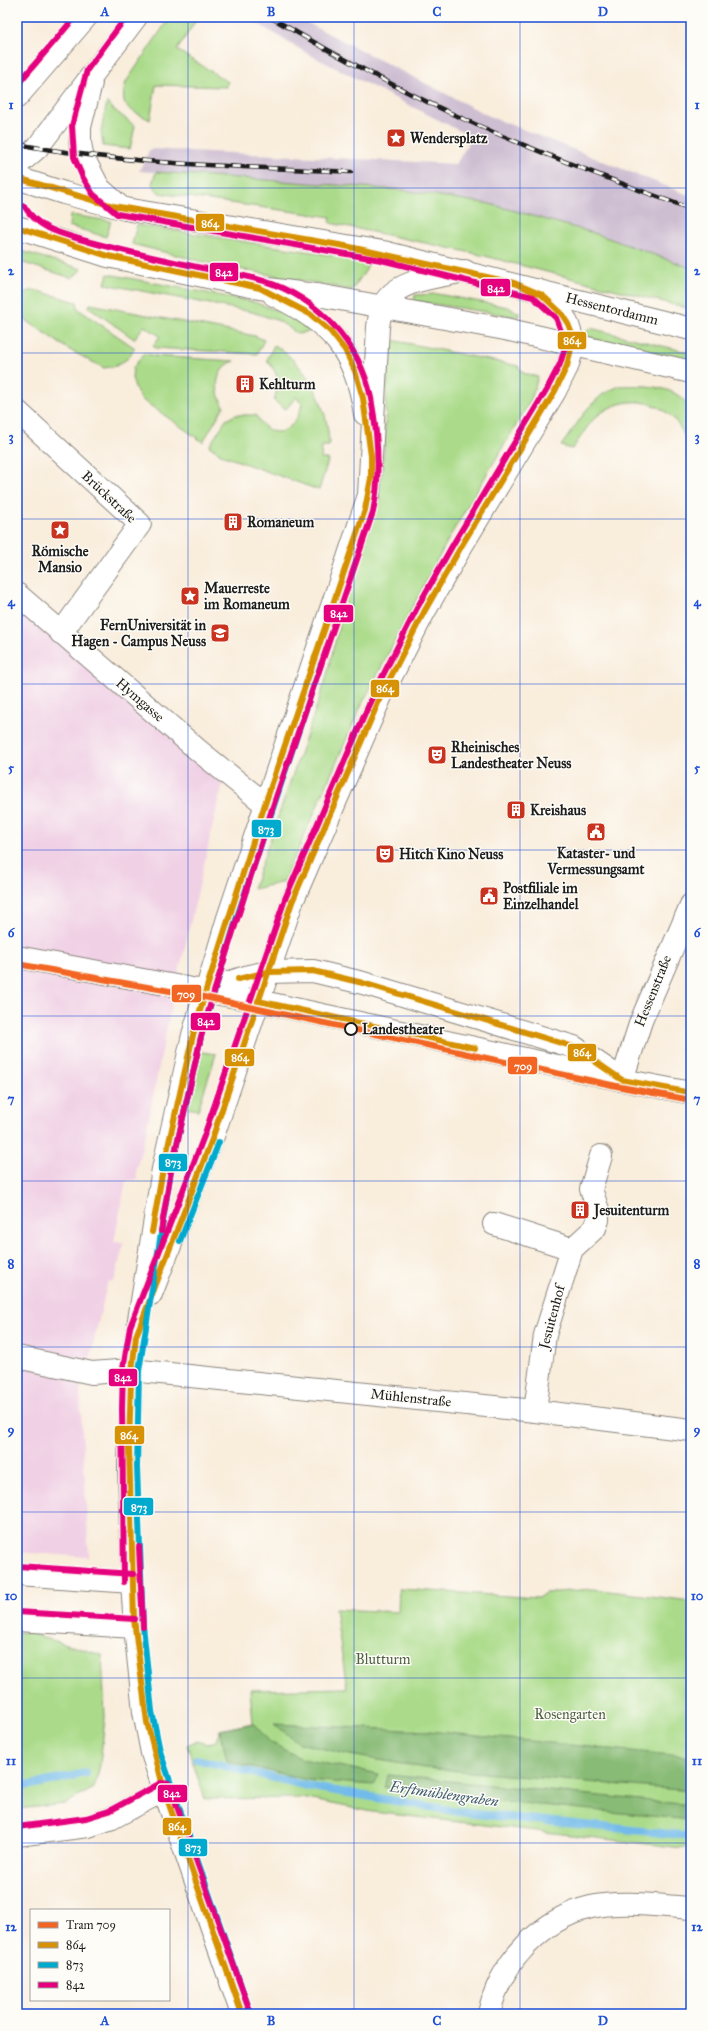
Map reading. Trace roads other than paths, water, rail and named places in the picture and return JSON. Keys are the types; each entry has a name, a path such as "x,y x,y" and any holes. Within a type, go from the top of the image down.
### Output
{"main road":[{"path":"17,97 86,17"},
{"path":"17,165 36,148 136,17"},
{"path":"94,73 80,127 82,155 99,188 122,208"},
{"name":"Hessentordamm","path":"17,178 122,208 383,252 465,271 691,329"},
{"path":"17,210 21,217 40,235"},
{"path":"17,227 108,256 260,288 323,296 505,328 691,372"},
{"path":"242,2014 164,1790 152,1753 144,1712 132,1582 129,1467 131,1370 163,1169 193,1035 266,804 365,510 370,484 378,327 382,306 393,292 407,284 465,271"},
{"path":"260,288 310,314 330,331 345,350 355,371 363,398 371,456"},
{"path":"137,1330 212,1139 292,902 381,696 424,612 555,391 567,367 574,344 568,325 562,313 537,290"},
{"name":"Brückstraße","path":"17,411 140,524 62,633"},
{"name":"Hymgasse","path":"17,594 199,751 266,804"},
{"name":"Hessenstraße","path":"622,1080 641,1021 691,905"},
{"path":"18,961 206,990 622,1080 691,1093"},
{"path":"206,990 229,981 268,972 313,971 363,983 574,1047 622,1080"},
{"name":"Jesuitenhof","path":"535,1411 545,1335 572,1249 594,1228 598,1220 598,1210 591,1189 601,1156"},
{"path":"494,1224 572,1249"},
{"name":"Mühlenstraße","path":"17,1357 92,1373 131,1370 535,1411 691,1430"},
{"path":"17,1574 132,1582"},
{"path":"17,1620 135,1626"},
{"path":"17,1835 88,1826 112,1818 164,1790"},
{"path":"489,2014 491,2002 515,1956 531,1940 559,1920 591,1907 626,1905 691,1908"}],"waterway":[{"name":"Erftmühlengraben","path":"196,1759 312,1787 467,1813 691,1836"},
{"name":"Erftmühlengraben","path":"17,1786 32,1785 86,1773"}],"railway":[{"path":"270,17 372,74 450,113 556,158 691,209"},
{"path":"17,144 58,151 141,161 351,172"}],"tram line":[{"name":"709","path":"17,964 204,997 621,1087 691,1100"}],"place":[{"name":"Wendersplatz","path":"396,138"},
{"name":"Kehlturm","path":"245,384"},
{"name":"Romaneum","path":"233,522"},
{"name":"Römische Mansio","path":"60,530"},
{"name":"Mauerreste im Romaneum","path":"190,596"},
{"name":"FernUniversität in Hagen - Campus Neuss","path":"220,633"},
{"name":"Rheinisches Landestheater Neuss","path":"437,755"},
{"name":"Kreishaus","path":"516,810"},
{"name":"Kataster- und Vermessungsamt","path":"596,832"},
{"name":"Hitch Kino Neuss","path":"385,854"},
{"name":"Postfiliale im Einzelhandel","path":"489,896"},
{"name":"Landestheater","path":"351,1029"},
{"name":"Jesuitenturm","path":"580,1210"}],"park label":[{"name":"Blutturm","path":"383,1659"},
{"name":"Rosengarten","path":"570,1714"}]}
